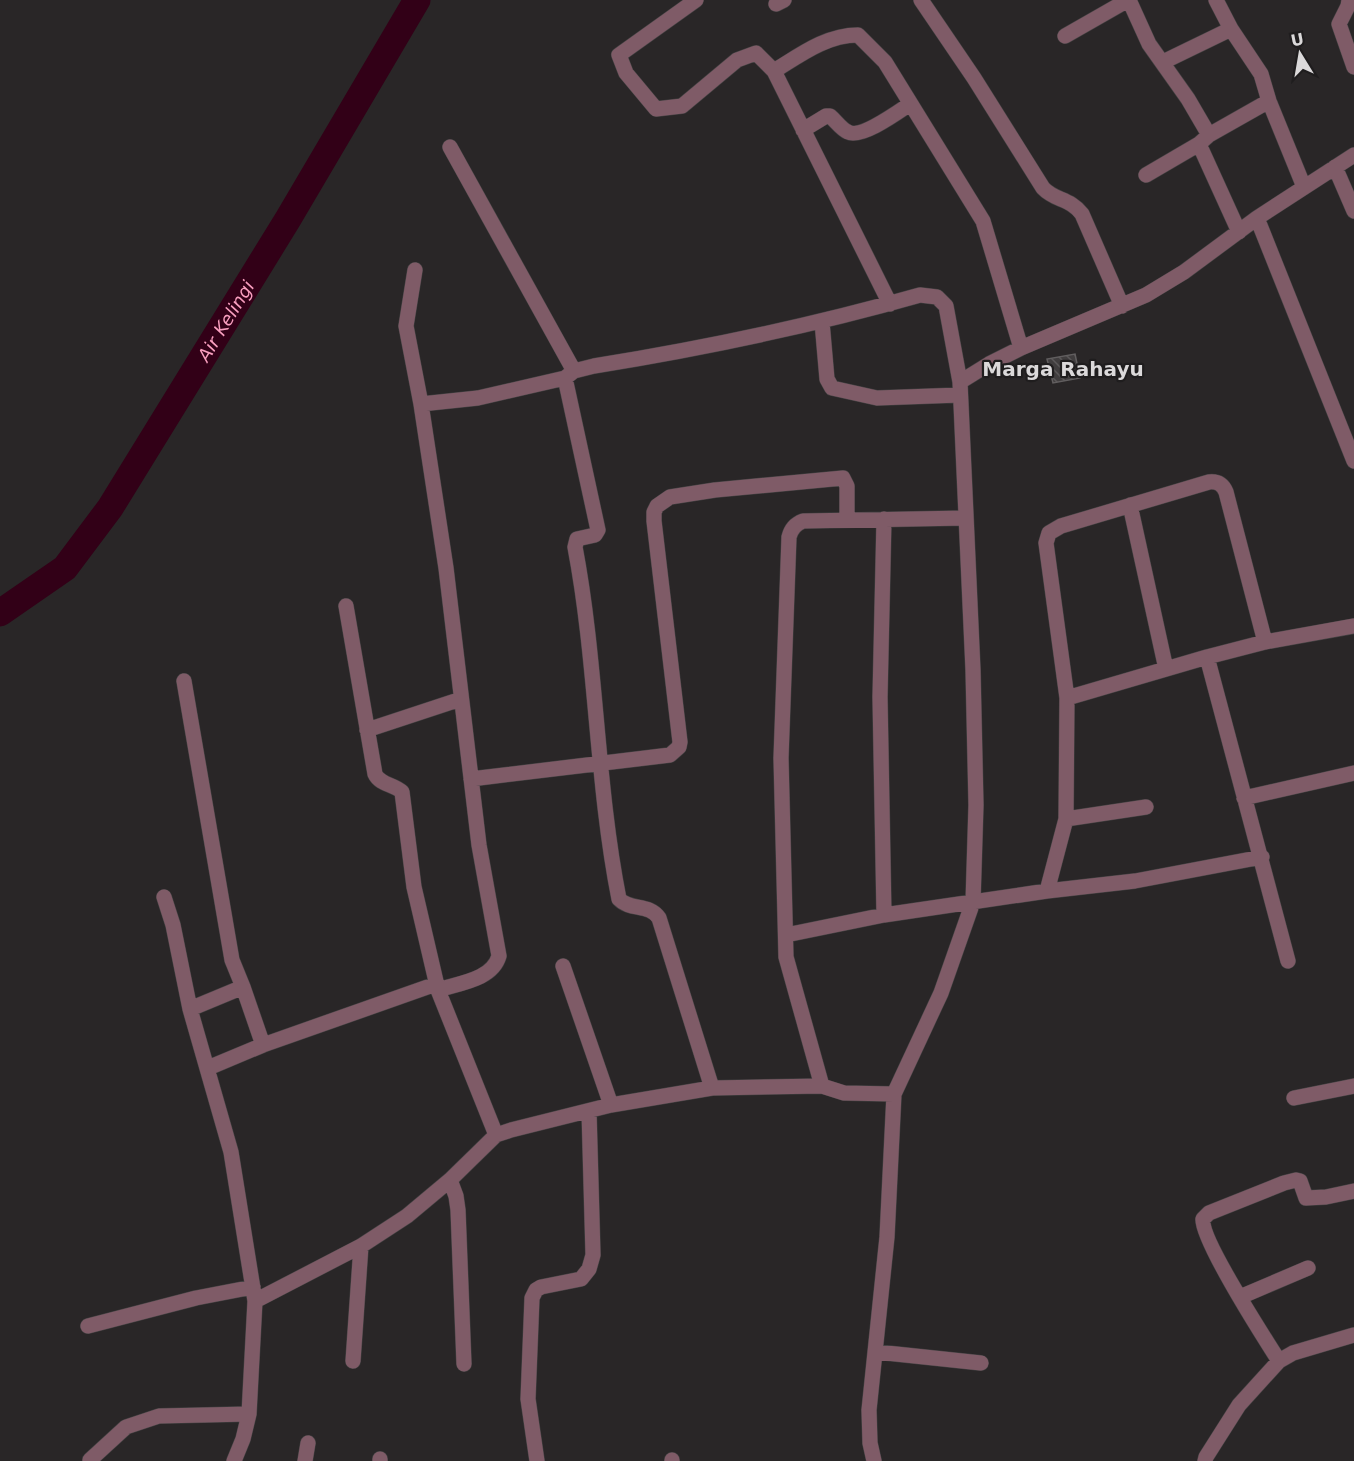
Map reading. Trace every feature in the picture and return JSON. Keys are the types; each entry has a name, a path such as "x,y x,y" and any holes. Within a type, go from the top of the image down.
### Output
{"street":[{"path":"696,0 618,56 626,73 656,109 681,106 737,60 756,53 774,71 890,304"},
{"path":"921,0 974,78 1043,188 1071,203 1082,214 1122,306"},
{"path":"1065,36 1129,0 1149,44 1163,62 1204,140 1239,232"},
{"path":"1216,0 1231,29 1261,74 1269,101 1304,187"},
{"path":"1348,0 1348,6 1339,24 1354,67"},
{"path":"1163,62 1231,29"},
{"path":"774,71 811,48 843,35 858,35 885,62 983,221 1021,348"},
{"path":"1146,175 1269,101"},
{"path":"803,130 826,116 830,116 846,131 855,134 864,132 910,104"},
{"path":"450,147 569,375 598,530 592,536 577,539 575,544 585,599 599,765 619,899 624,904 651,910 659,918 711,1088"},
{"path":"822,322 827,379 832,388 877,398 960,388 989,364 1146,295 1184,272 1257,218 1354,155"},
{"path":"1335,167 1354,211"},
{"path":"1257,218 1354,461"},
{"path":"208,1068 263,1045 437,987 485,975 493,970 499,956 479,845 446,568 421,404 406,326 415,270"},
{"path":"421,404 478,398 569,375 594,366 748,339 822,322 920,295 937,297 946,306 960,388 966,518 976,805 973,902 941,993 894,1094 887,1236 869,1422 874,1461"},
{"path":"471,779 670,755 679,747 654,521 654,512 662,501 670,497 715,490 843,478 848,486 847,519"},
{"path":"1047,891 1066,819 1067,698 1046,543 1047,536 1061,526 1209,482 1223,486 1265,642"},
{"path":"1130,505 1166,669"},
{"path":"822,1086 786,957 781,758 789,537 792,528 798,523 847,519 966,518"},
{"path":"884,519 880,687 884,915"},
{"path":"346,606 377,778 402,792 414,887 437,987 496,1135"},
{"path":"1067,698 1265,642 1354,626"},
{"path":"1207,657 1288,961"},
{"path":"184,681 232,960 263,1045"},
{"path":"367,730 461,699"},
{"path":"1244,798 1354,773"},
{"path":"1066,819 1146,807"},
{"path":"786,935 884,915 1047,891 1135,881 1262,857"},
{"path":"164,897 173,925 190,1010 231,1152 254,1294 249,1414 243,1439 234,1461"},
{"path":"563,966 611,1106"},
{"path":"190,1010 243,987"},
{"path":"88,1326 195,1298 254,1294 361,1246 407,1216 450,1180 496,1135 611,1106 711,1088 822,1086 844,1093 894,1094"},
{"path":"1294,1098 1354,1086"},
{"path":"537,1461 527,1380 530,1368 532,1298 536,1290 541,1287 581,1280 589,1269 592,1255 589,1111"},
{"path":"450,1180 458,1210 464,1364"},
{"path":"1279,1361 1240,1297 1202,1222 1206,1216 1296,1180 1300,1181 1306,1198 1354,1192"},
{"path":"353,1362 361,1246"},
{"path":"1240,1297 1308,1268"},
{"path":"1205,1461 1239,1406 1279,1361 1293,1353 1354,1335"},
{"path":"877,1352 981,1363"},
{"path":"90,1460 126,1427 159,1416 249,1414"},
{"path":"305,1461 308,1443"}],"building":[{"path":"1075,354 1080,378 1053,383 1047,359"}],"waterway":[{"name":"Air Kelingi","path":"0,613 65,568 110,508 288,219 417,0"}],"district":[{"name":"Marga Rahayu","path":"1063,369"}]}
